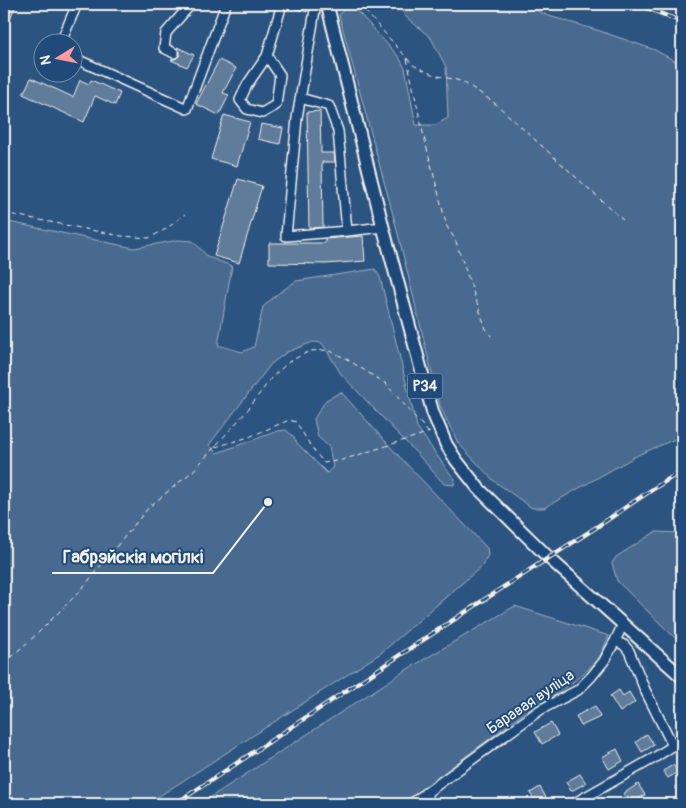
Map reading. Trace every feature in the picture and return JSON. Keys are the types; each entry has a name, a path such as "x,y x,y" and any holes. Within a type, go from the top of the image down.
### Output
{"main road":[{"name":"Р34","path":"327,4 383,227 433,413 434,431 479,488 549,558 682,676"}],"street":[{"path":"65,32 77,4"},
{"path":"174,53 164,48 166,33 192,4"},
{"path":"82,62 187,108 226,4"},
{"path":"267,56 280,75 276,105 262,113 247,109 240,100 247,85 267,56 282,4"},
{"path":"316,4 297,118 286,236 347,232 383,227"},
{"path":"300,98 329,106 338,131 347,232"},
{"name":"Баравая вуліца","path":"411,804 540,710 578,690 604,662 623,624"},
{"path":"616,641 624,645 629,651 645,690 673,746"},
{"path":"573,804 682,740"},
{"path":"426,793 431,804"}],"path":[{"path":"359,4 413,65 434,75 461,81 497,105 623,220"},
{"path":"407,58 447,227 455,239 486,329 491,336"},
{"path":"4,213 121,236 149,238 166,229 185,214"},
{"path":"4,663 36,635 80,591 149,508 193,471 246,412 272,377 290,361 310,351 328,350 345,358 386,384 434,431 342,460 324,463 296,422 289,420 249,438 214,448"}],"shaded area":[{"path":"397,4 522,4 549,16 655,50 682,65 682,436 638,455 544,508 532,508 494,481 458,443 440,406 396,226 339,15 344,9 352,8 360,14 399,57 405,68 416,125 435,125 448,118 446,67 431,38 405,16"},
{"path":"4,221 134,248 179,240 193,241 208,257 232,266 218,345 242,352 254,347 263,307 296,281 375,269 380,277 417,427 455,479 454,485 444,484 341,374 322,343 313,342 287,352 271,364 209,445 217,453 278,431 286,430 327,473 333,467 329,447 318,437 314,419 326,400 341,392 396,453 487,548 488,555 482,566 381,653 147,804 4,804"},
{"path":"655,532 682,533 682,639 677,640 617,581 612,563 616,557"},
{"path":"515,606 609,636 598,660 561,692 524,713 402,804 200,804 406,670"}],"building":[{"path":"6,4 16,4 4,34 4,9"},
{"path":"288,4 310,4 307,12 288,6"},
{"path":"177,47 194,55 187,67 171,60 180,55"},
{"path":"219,60 236,68 223,93 229,95 219,115 196,104"},
{"path":"31,78 32,82 40,82 73,97 79,82 82,81 89,84 91,80 120,93 115,105 95,96 84,122 23,94"},
{"path":"320,111 321,153 334,153 335,162 322,162 323,227 309,228 307,112"},
{"path":"224,115 250,122 237,166 211,159"},
{"path":"261,124 283,128 280,144 258,139"},
{"path":"238,179 262,186 239,263 214,256"},
{"path":"363,236 365,261 326,264 269,263 269,243 325,243 325,239"},
{"path":"619,690 623,696 629,692 635,702 620,712 610,696"},
{"path":"595,706 600,717 581,726 576,716"},
{"path":"551,723 558,735 542,744 535,732"},
{"path":"647,734 654,745 642,752 636,742"},
{"path":"617,749 623,761 609,769 602,757"},
{"path":"673,765 678,772 668,778 663,771"},
{"path":"580,774 586,783 571,791 566,782"},
{"path":"638,784 645,795 630,804 623,794"},
{"path":"540,787 548,801 543,804 537,804 530,793"}],"railway":[{"path":"637,4 682,22"},
{"path":"175,804 682,471"}],"place":[{"name":"Габрэйскія могілкі","path":"268,502"}]}
